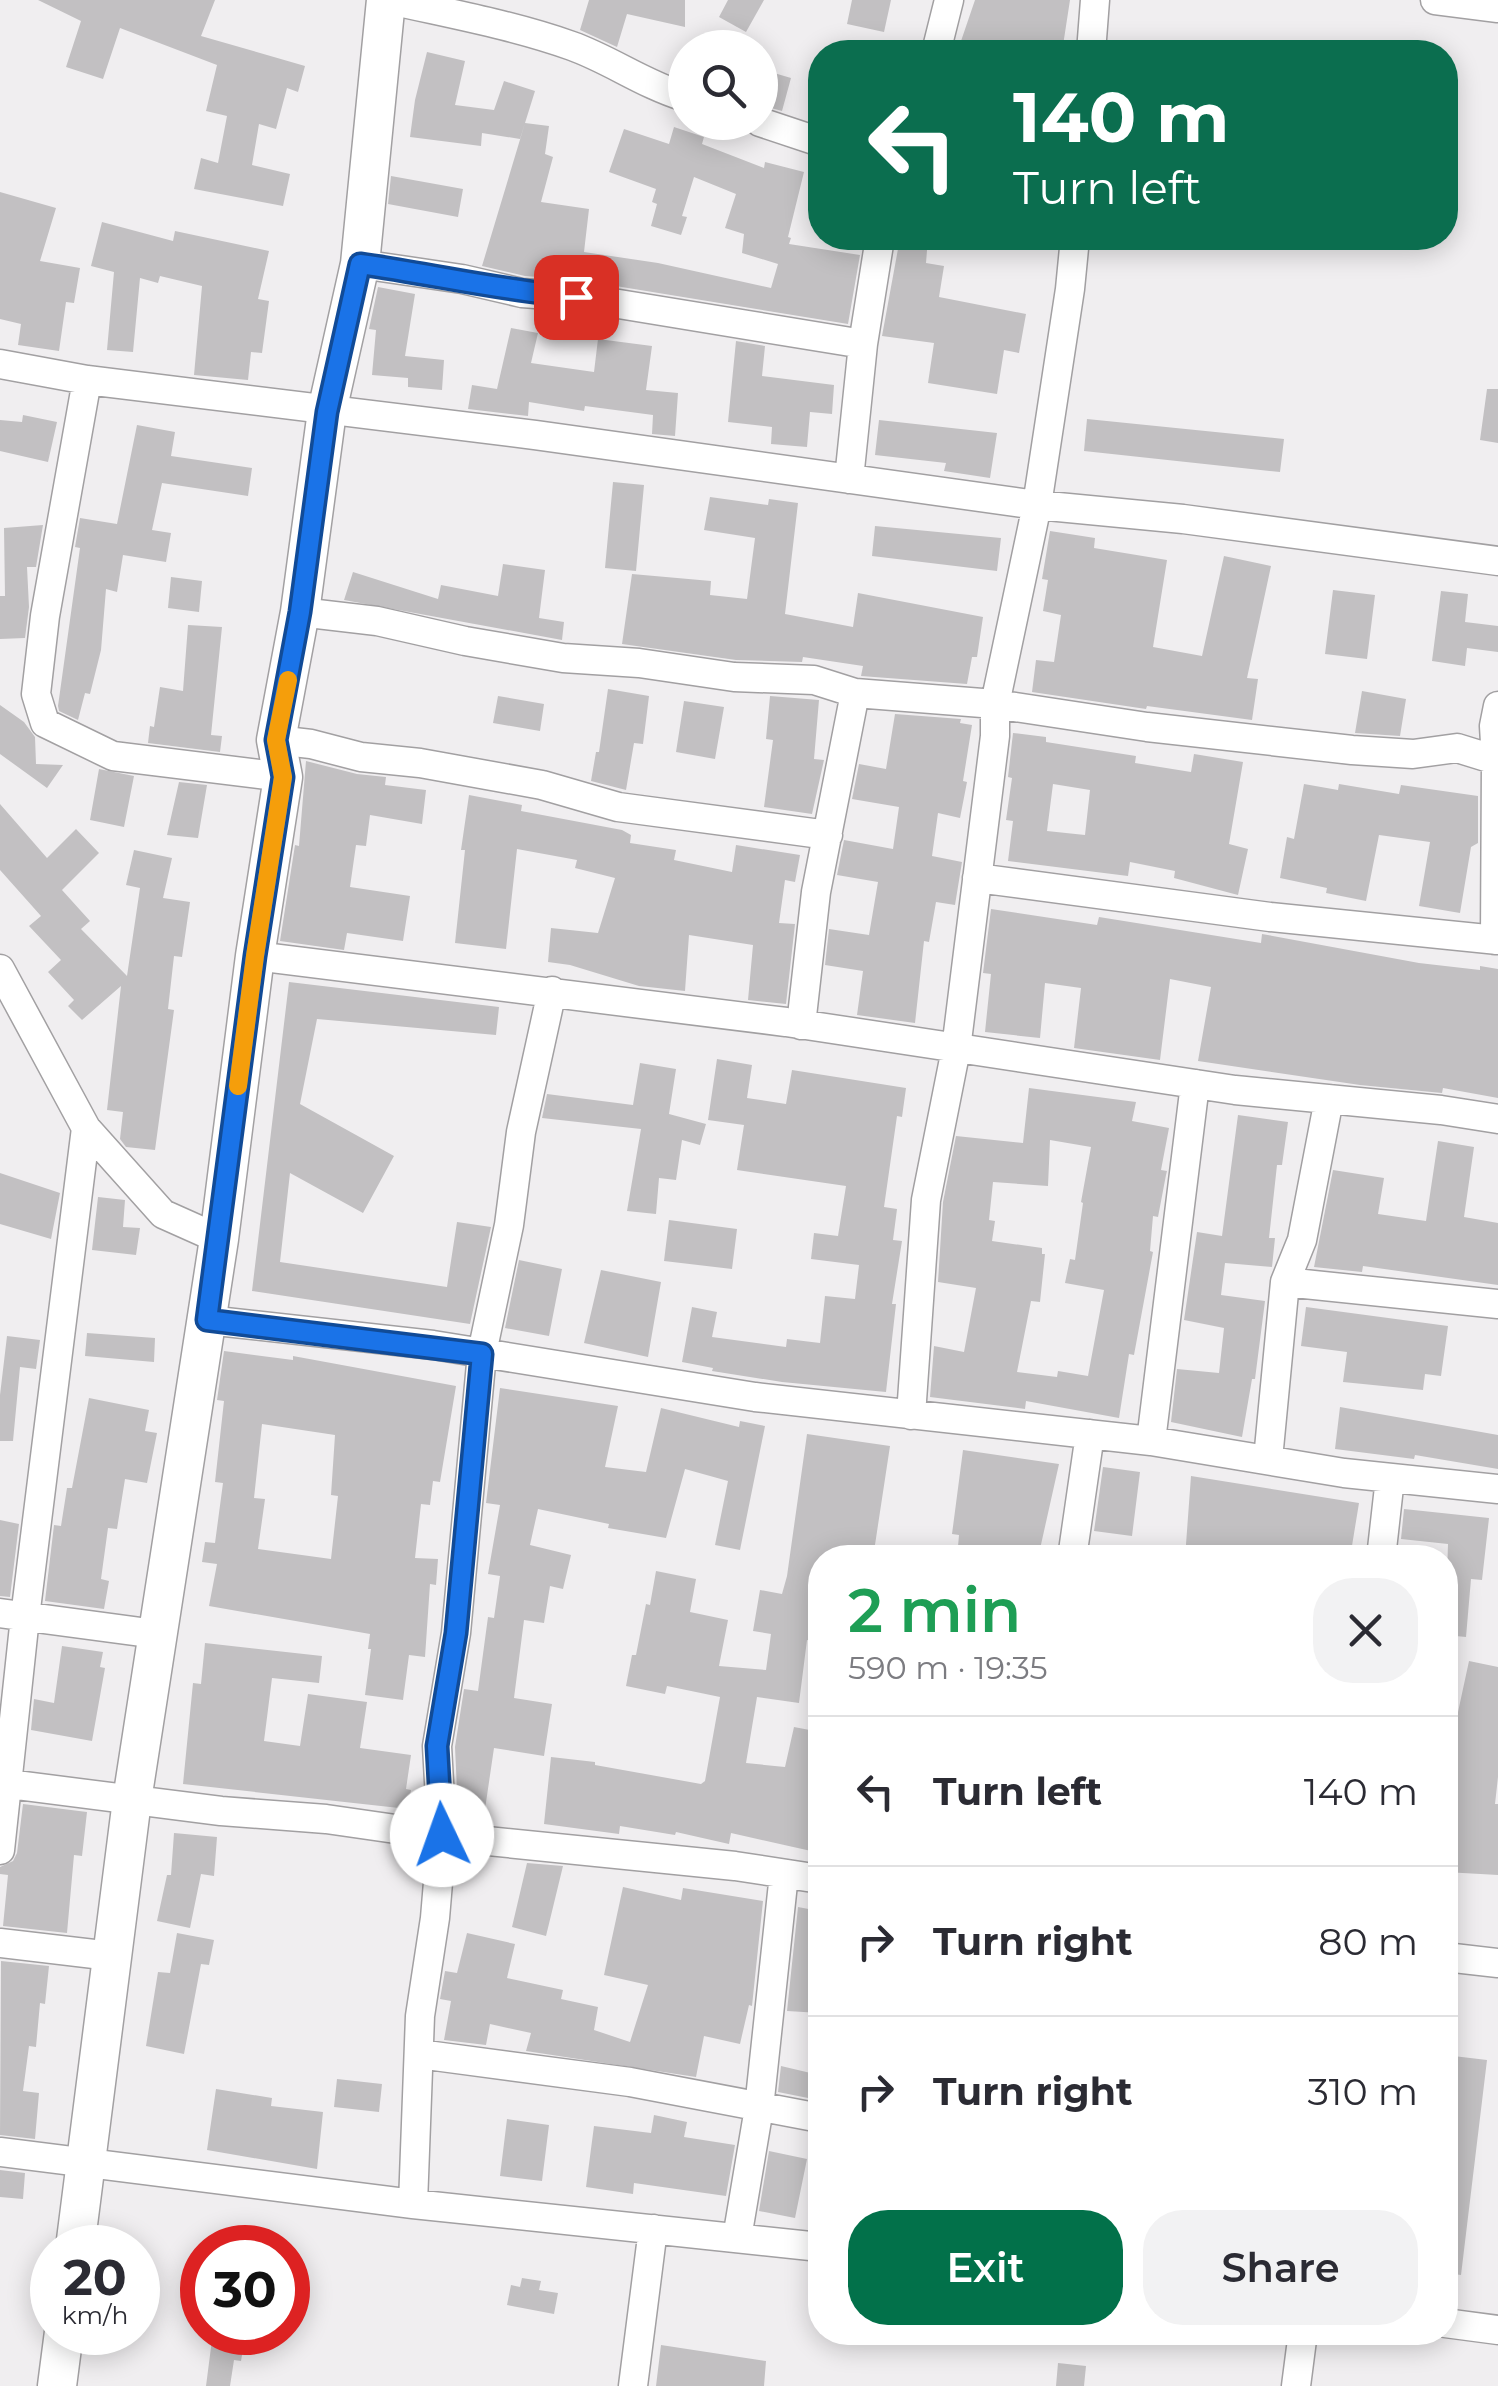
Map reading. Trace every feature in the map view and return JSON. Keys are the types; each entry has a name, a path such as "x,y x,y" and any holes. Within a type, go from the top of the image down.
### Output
{"street":[{"path":"78,2225 132,1800 219,1239 327,412 360,264 388,0 550,38 668,92"},
{"path":"939,40 949,0"},
{"path":"1092,40 1095,0"},
{"path":"1435,0 1498,8"},
{"path":"778,128 808,138"},
{"path":"849,479 863,344 878,250"},
{"path":"911,1415 926,1200 956,1048 995,736 994,704 1037,504 1074,250"},
{"path":"360,264 462,278 522,293 576,297 863,344"},
{"path":"0,364 87,380 327,412 535,435 1037,504 1183,518 1498,560"},
{"path":"87,380 44,616 36,694 45,723 112,756 280,759 311,744 361,758 420,763 542,785 618,807 828,835"},
{"path":"300,612 377,620 563,658 734,676 814,680 855,693 994,704 1147,727 1352,750 1413,754 1457,748 1497,761"},
{"path":"802,1025 816,892 855,693"},
{"path":"977,878 1270,917 1496,940 1494,726 1498,706"},
{"path":"255,956 802,1025 1195,1084 1498,1119"},
{"path":"0,968 86,1128 163,1214 219,1239"},
{"path":"412,2204 420,2016 435,1918 442,1835 437,1746 456,1633 482,1354 552,992"},
{"path":"1152,1441 1195,1084"},
{"path":"1268,1459 1285,1282 1302,1240 1329,1099"},
{"path":"0,1850 12,1614 86,1128"},
{"path":"1285,1282 1498,1304"},
{"path":"207,1320 482,1354 755,1397 1152,1441 1390,1478 1498,1489"},
{"path":"1074,1545 1090,1434"},
{"path":"1382,1545 1390,1478"},
{"path":"12,1614 156,1634"},
{"path":"4,1783 222,1812 326,1819 808,1877"},
{"path":"736,2238 759,2108 784,1874"},
{"path":"0,1943 111,1956"},
{"path":"1458,1959 1498,1962"},
{"path":"419,2054 630,2082 808,2116"},
{"path":"0,2152 412,2204 808,2246"},
{"path":"633,2386 653,2229"},
{"path":"1458,2325 1498,2330"},
{"path":"1296,2386 1301,2345"},
{"path":"57,2386 61,2355"}],"building":[{"path":"38,0 215,0 201,36 305,66 298,92 287,88 276,129 259,124 252,165 290,174 283,206 194,189 201,158 218,163 227,116 206,111 217,65 120,28 103,79 66,67 81,21"},
{"path":"589,0 685,0 685,27 627,14 617,47 580,30"},
{"path":"728,0 764,0 747,30 719,17"},
{"path":"852,0 891,0 884,32 847,24"},
{"path":"975,0 1070,0 1064,40 961,40"},
{"path":"427,52 465,61 455,105 494,110 504,81 535,91 520,139 482,133 481,146 410,137"},
{"path":"778,74 791,78 782,111 778,110"},
{"path":"525,123 549,126 545,154 553,157 541,202 589,209 584,252 658,263 771,288 778,264 742,253 744,234 725,228 736,194 694,177 682,216 687,217 681,235 651,226 656,189 609,172 624,129 669,144 670,140 703,140 702,144 764,168 765,162 804,172 789,244 808,250 860,255 848,324 579,280 525,276 482,266"},
{"path":"391,176 463,189 458,217 388,204"},
{"path":"0,192 56,208 40,261 80,268 74,303 66,302 59,351 18,345 21,324 0,319"},
{"path":"102,222 173,241 175,231 269,251 258,299 269,301 262,353 251,352 248,380 194,375 202,286 160,276 158,283 140,278 133,352 107,350 114,272 91,266"},
{"path":"898,250 927,250 926,263 944,266 939,297 1026,314 1019,353 1004,350 997,394 928,383 934,343 882,336"},
{"path":"378,287 415,294 405,356 444,360 442,390 408,387 408,378 372,375 376,330 369,329"},
{"path":"511,328 538,333 531,363 594,372 598,339 652,346 646,390 678,393 675,436 652,434 653,415 585,406 584,411 529,402 528,416 468,409 472,385 497,389"},
{"path":"736,341 765,346 762,376 834,385 832,414 810,412 807,447 771,444 772,427 728,422"},
{"path":"1487,389 1498,389 1498,443 1480,440"},
{"path":"23,415 57,422 48,462 0,451 0,420 22,422"},
{"path":"1087,419 1284,439 1280,472 1084,451"},
{"path":"879,420 997,433 990,478 944,471 946,463 875,455"},
{"path":"137,425 175,432 171,456 252,468 248,496 162,483 152,530 171,533 166,562 123,555 117,592 106,589 101,650 90,694 85,693 78,720 59,711 58,706 80,548 75,547 80,518 117,524"},
{"path":"613,482 644,485 636,571 605,568"},
{"path":"710,497 768,505 769,499 798,503 785,614 853,627 858,593 983,617 977,657 972,657 967,684 861,676 863,666 803,657 802,662 736,660 622,644 632,574 711,581 710,595 747,599 755,538 704,530"},
{"path":"43,525 36,567 27,567 29,607 25,638 0,639 0,596 5,596 4,528"},
{"path":"875,526 1001,538 997,571 872,556"},
{"path":"1050,531 1095,538 1094,548 1167,560 1153,647 1202,656 1224,556 1271,566 1247,678 1258,679 1252,720 1032,692 1036,660 1054,662 1061,615 1043,611 1048,580 1042,579"},
{"path":"503,564 545,570 539,618 564,622 562,640 344,600 353,572 438,599 441,585 498,596"},
{"path":"171,577 202,581 199,612 168,608"},
{"path":"1333,590 1375,595 1367,659 1325,654"},
{"path":"1441,591 1468,594 1465,622 1498,626 1498,652 1467,648 1465,666 1432,661"},
{"path":"188,625 222,627 211,735 222,736 220,752 148,743 160,687 183,691"},
{"path":"608,689 649,696 643,744 634,743 626,790 591,781"},
{"path":"1362,691 1406,699 1400,736 1355,733"},
{"path":"498,696 544,704 540,731 493,723"},
{"path":"770,696 819,700 814,759 824,760 812,814 764,807 773,740 766,739"},
{"path":"684,701 724,707 715,759 676,752"},
{"path":"0,705 24,722 35,737 36,764 63,765 47,788 0,754"},
{"path":"895,714 961,719 960,723 972,725 960,818 938,813 932,856 962,862 955,905 936,902 929,942 924,941 915,1023 857,1015 863,971 825,965 829,929 869,935 878,882 837,875 844,840 893,849 899,807 852,799 859,764 886,769"},
{"path":"1013,733 1136,756 1135,763 1191,772 1194,754 1243,762 1229,844 1248,849 1238,895 1174,878 1175,871 1130,862 1128,876 1008,861 1013,821 1006,820 1012,778 1008,777","holes":["1053,784 1090,790 1085,835 1047,831"]},
{"path":"306,761 386,777 385,785 426,790 422,824 370,815 366,846 356,845 350,887 410,896 403,941 347,933 344,950 280,941 295,845 299,846"},
{"path":"99,769 134,776 124,827 90,820"},
{"path":"179,782 207,785 198,838 167,835"},
{"path":"1304,784 1338,790 1339,784 1399,794 1401,785 1478,796 1478,843 1471,847 1460,913 1419,906 1430,842 1379,835 1366,901 1280,878 1287,837 1294,839"},
{"path":"469,795 522,805 521,811 622,830 631,835 630,843 676,850 674,860 732,872 736,845 800,855 795,882 785,880 779,923 795,924 786,1004 748,1000 753,945 689,935 685,991 639,986 548,962 551,928 598,933 615,878 575,868 577,860 517,849 506,949 455,943"},
{"path":"0,804 47,858 76,829 99,853 62,890 90,921 81,929 127,976 140,888 126,885 134,850 172,858 163,898 190,902 182,957 174,956 168,1009 174,1010 155,1150 126,1147 120,1139 123,1112 107,1110 121,986 82,1020 68,1006 74,1000 48,972 61,960 29,926 41,916 0,870"},
{"path":"991,909 1097,925 1099,917 1261,943 1262,934 1419,963 1498,969 1498,1098 1443,1088 1442,1093 1360,1085 1198,1061 1211,987 1170,979 1160,1060 1074,1048 1081,988 1045,983 1040,1038 985,1032 991,974 983,973"},
{"path":"289,982 499,1007 496,1035 317,1019 300,1104 394,1156 363,1213 290,1173 280,1262 447,1287 457,1222 491,1227 470,1324 252,1291"},
{"path":"717,1059 752,1065 747,1098 786,1104 792,1070 906,1088 902,1117 897,1116 884,1207 897,1209 893,1240 902,1241 892,1304 896,1304 886,1392 782,1382 682,1362 692,1307 717,1312 712,1337 786,1347 787,1339 820,1343 825,1296 855,1299 859,1265 811,1259 814,1233 838,1236 846,1186 737,1170 744,1125 708,1120"},
{"path":"640,1063 676,1069 669,1114 706,1124 700,1145 682,1140 676,1180 659,1178 656,1214 627,1211 641,1129 542,1118 547,1094 633,1105"},
{"path":"1029,1088 1136,1102 1132,1121 1169,1128 1161,1170 1167,1171 1158,1217 1153,1216 1153,1252 1134,1355 1129,1354 1119,1418 1026,1401 1025,1409 930,1397 934,1346 964,1352 976,1288 938,1282 943,1202 956,1136 1023,1143","holes":["1050,1140 1091,1147 1075,1260 1070,1259 1065,1283 1104,1290 1088,1376 1058,1371 1057,1377 1017,1372 1031,1301 1040,1302 1045,1254 1042,1248 992,1241 995,1221 989,1220 993,1182 1048,1186"]},
{"path":"1238,1115 1288,1122 1282,1165 1277,1165 1269,1238 1275,1238 1272,1267 1225,1263 1221,1295 1265,1301 1255,1379 1242,1437 1171,1422 1177,1369 1219,1373 1224,1328 1184,1320 1197,1232 1222,1236"},
{"path":"1438,1141 1474,1147 1464,1217 1498,1223 1498,1285 1363,1266 1362,1272 1314,1267 1333,1170 1384,1178 1378,1214 1426,1221"},
{"path":"0,1173 60,1193 51,1239 0,1224"},
{"path":"98,1197 125,1200 123,1227 140,1228 136,1255 92,1250"},
{"path":"669,1220 737,1229 732,1269 664,1261"},
{"path":"519,1260 562,1269 549,1336 505,1328"},
{"path":"601,1270 661,1282 648,1357 584,1343"},
{"path":"1306,1307 1448,1326 1441,1376 1425,1374 1423,1390 1343,1382 1347,1352 1301,1346"},
{"path":"87,1333 155,1338 154,1362 85,1356"},
{"path":"7,1336 40,1340 36,1369 20,1367 13,1441 0,1441 0,1395"},
{"path":"224,1351 293,1360 293,1356 456,1386 440,1482 433,1481 430,1505 421,1504 415,1558 438,1559 436,1585 430,1584 425,1657 409,1655 403,1700 365,1695 370,1634 209,1606 217,1564 202,1562 205,1542 215,1543 223,1483 215,1482 224,1401 217,1400","holes":["262,1424 335,1435 331,1495 338,1496 331,1559 258,1549 265,1499 254,1498"]},
{"path":"500,1388 618,1406 605,1467 646,1472 661,1408 739,1427 740,1421 765,1426 740,1550 715,1545 728,1481 685,1469 666,1538 608,1528 609,1524 538,1509 530,1545 571,1555 563,1589 550,1586 544,1623 524,1620 514,1698 552,1704 544,1756 494,1748 484,1816 458,1812 455,1747 464,1689 478,1691 488,1617 494,1618 500,1576 488,1574 500,1505 486,1503"},
{"path":"89,1398 149,1410 145,1431 157,1433 147,1483 125,1479 117,1529 108,1528 101,1579 109,1581 104,1609 45,1601 54,1525 61,1526 67,1488 72,1488"},
{"path":"1340,1407 1498,1435 1498,1469 1415,1455 1414,1459 1335,1449"},
{"path":"807,1434 890,1446 875,1545 808,1545 808,1640 799,1703 757,1697 746,1763 785,1767 794,1727 808,1730 808,1850 731,1833 729,1844 676,1832 675,1835 620,1826 619,1834 544,1824 551,1757 701,1784 705,1781 720,1697 667,1686 665,1694 626,1686 656,1571 696,1579 690,1612 728,1620 719,1666 766,1670 771,1634 753,1631 760,1590 782,1594"},
{"path":"963,1450 1059,1464 1041,1545 958,1545 959,1535 952,1534"},
{"path":"1103,1467 1140,1472 1132,1536 1094,1531"},
{"path":"1191,1476 1359,1503 1352,1545 1186,1545"},
{"path":"1404,1509 1489,1518 1482,1580 1471,1579 1466,1637 1458,1636 1458,1545 1401,1539"},
{"path":"0,1520 19,1524 10,1597 0,1596"},
{"path":"205,1643 322,1656 319,1683 272,1678 264,1741 300,1746 308,1694 367,1702 360,1748 411,1755 406,1789 411,1790 408,1809 183,1784 193,1683 201,1684"},
{"path":"62,1646 103,1652 100,1667 105,1668 92,1741 31,1730 34,1699 54,1703"},
{"path":"1469,1661 1498,1667 1498,1875 1458,1873 1458,1712"},
{"path":"23,1804 87,1812 82,1856 74,1855 67,1933 3,1926 8,1875 0,1874 0,1867 13,1861 17,1853"},
{"path":"174,1833 217,1837 214,1876 201,1874 190,1928 157,1921 167,1875 171,1875"},
{"path":"527,1863 563,1866 546,1936 512,1927"},
{"path":"623,1887 681,1900 683,1888 763,1901 752,2006 749,2005 740,2044 704,2036 696,2077 526,2051 531,2033 490,2024 486,2045 444,2040 451,2001 440,1999 445,1971 457,1973 467,1933 515,1944 507,1978 563,1990 561,1999 598,2007 594,2030 630,2042 648,1985 604,1975"},
{"path":"798,1907 808,1909 808,2012 787,2011"},
{"path":"177,1933 214,1940 209,1965 201,1964 184,2054 146,2046 158,1972 170,1973"},
{"path":"1,1961 49,1966 45,2004 40,2003 36,2047 29,2046 23,2091 39,2093 35,2139 0,2135"},
{"path":"1458,2057 1487,2060 1461,2275 1458,2275"},
{"path":"781,2066 808,2072 808,2098 778,2092"},
{"path":"337,2079 382,2084 379,2112 334,2107"},
{"path":"216,2089 272,2098 271,2106 323,2112 317,2169 207,2150"},
{"path":"654,2115 687,2122 684,2137 735,2145 726,2196 634,2183 633,2194 586,2187 594,2126 651,2133"},
{"path":"507,2119 549,2125 542,2181 500,2176"},
{"path":"769,2151 807,2159 795,2218 759,2211"},
{"path":"0,2170 25,2173 23,2199 0,2197"},
{"path":"522,2278 541,2281 539,2290 558,2293 554,2314 507,2305 511,2285 520,2287"},
{"path":"661,2345 766,2361 764,2386 656,2386"},
{"path":"210,2355 242,2355 241,2361 234,2360 230,2386 206,2386"},
{"path":"1058,2363 1086,2366 1084,2386 1056,2386"}],"slow traffic":[{"path":"238,1086 283,777 276,740 288,680"}],"route":[{"path":"442,1835 437,1746 456,1633 482,1354 207,1320 283,777 276,740 300,612 327,412 360,264 462,278 522,293 576,297"}]}
